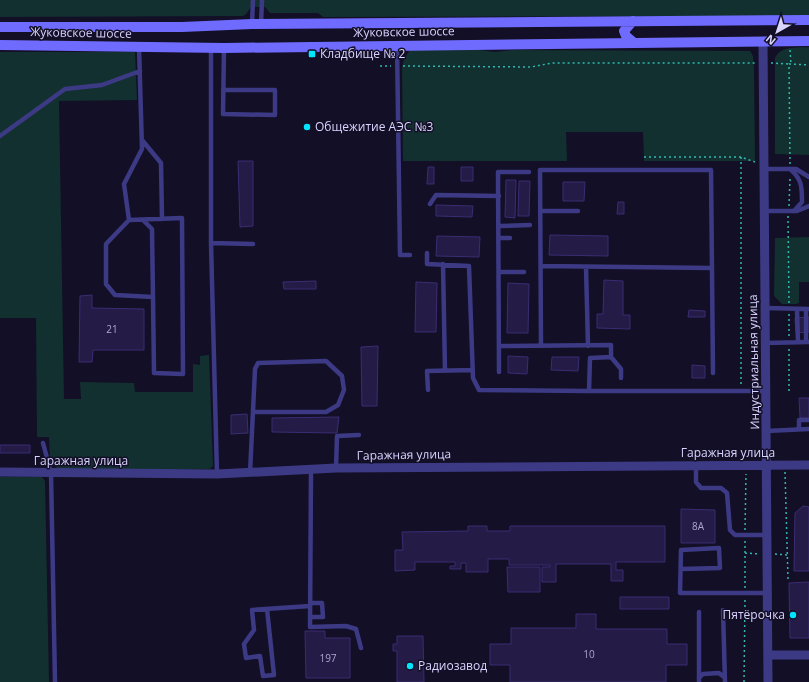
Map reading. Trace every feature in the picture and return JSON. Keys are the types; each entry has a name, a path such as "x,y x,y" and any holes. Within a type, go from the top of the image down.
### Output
{"main road":[{"name":"Жуковское шоссе","path":"4,27 182,27 257,24 809,20"},
{"path":"633,21 624,31 626,36 633,42"},
{"path":"4,27 3,36 5,45"},
{"name":"Жуковское шоссе","path":"5,45 224,48 809,41"}],"street":[{"name":"Индустриальная улица","path":"763,42 768,682"},
{"name":"Гаражная улица","path":"0,472 250,474 336,468 746,464 809,465"},
{"path":"768,655 809,655"}],"lane":[{"path":"254,0 257,24"},
{"path":"257,24 262,0"},
{"path":"397,45 400,255 410,255"},
{"path":"129,220 124,184 142,149 139,47"},
{"path":"211,48 211,244 217,474"},
{"path":"223,90 275,90 275,115 222,114 224,48"},
{"path":"0,136 65,89 102,85 140,71"},
{"path":"142,140 161,163 162,219"},
{"path":"764,167 796,169 809,177"},
{"path":"790,169 798,176 802,183 802,202 791,211"},
{"path":"541,346 540,170 710,170 713,373"},
{"path":"499,372 498,172 529,172"},
{"path":"430,204 436,195 498,196"},
{"path":"764,211 791,211 806,209 809,206"},
{"path":"540,211 578,211"},
{"path":"143,220 152,229 153,297 154,374 183,374 182,218 129,220 106,244 106,284 115,295 153,297"},
{"path":"499,226 530,225"},
{"path":"499,238 510,238"},
{"path":"211,244 253,244"},
{"path":"427,253 427,264 469,266 472,370 473,378 479,390 766,391"},
{"path":"443,264 445,371"},
{"path":"541,266 712,268"},
{"path":"586,267 588,346"},
{"path":"499,272 524,272"},
{"path":"765,308 807,309 807,342 766,343"},
{"path":"797,309 798,342"},
{"path":"499,346 611,345 611,358 621,369 621,378"},
{"path":"589,391 590,358 611,358"},
{"path":"250,474 255,369 261,362 326,361 342,376 344,390 338,405 326,412 254,412"},
{"path":"428,390 427,371 472,370"},
{"path":"799,429 799,420 809,420"},
{"path":"766,430 809,429"},
{"path":"336,468 337,436 359,435"},
{"path":"43,443 51,473 55,682"},
{"path":"696,465 696,482 701,488 721,488 727,493 730,530 736,535 767,536"},
{"path":"311,470 310,627 346,626 356,629 361,648"},
{"path":"681,569 720,568 719,548 681,550 680,593 768,593"},
{"path":"267,609 274,675 263,676 260,656 246,658 244,644 254,630 252,610 322,603 323,617 310,617"},
{"path":"723,610 724,680"},
{"path":"699,612 699,680"},
{"path":"699,680 703,674 719,673 724,680"}],"path":[{"path":"380,66 531,67 552,63 579,62 763,63 809,65"},
{"path":"789,64 791,211 788,308 789,391"},
{"path":"644,157 741,157 764,167"},
{"path":"741,157 741,391"},
{"path":"744,682 746,464"},
{"path":"785,464 788,579"}],"green space":[{"path":"0,0 809,0 809,16 323,17 318,13 270,13 265,7 251,7 243,16 0,17"},
{"path":"809,47 809,155 775,154 775,58 785,49"},
{"path":"410,50 480,50 495,52 512,50 750,51 753,56 754,68 755,161 644,161 643,132 566,132 567,161 403,161 402,68 404,59"},
{"path":"0,52 135,52 137,100 59,101 64,399 81,399 80,382 134,383 135,392 193,392 193,364 200,365 200,356 209,355 213,466 210,469 59,470 50,462 49,437 37,437 36,318 0,318"},
{"path":"809,237 809,282 799,282 799,303 782,304 774,296 775,238"},
{"path":"0,477 42,477 45,481 49,682 0,682"}],"building":[{"path":"238,161 253,161 253,226 240,227"},
{"path":"428,167 434,167 434,184 427,184"},
{"path":"461,167 473,167 473,181 461,181"},
{"path":"506,180 516,180 515,218 505,217"},
{"path":"519,181 530,181 529,216 518,216"},
{"path":"563,182 585,182 584,201 563,201"},
{"path":"618,202 624,202 624,214 617,214"},
{"path":"436,205 473,206 472,217 436,216"},
{"path":"550,235 608,236 608,256 549,255"},
{"path":"437,236 480,237 479,257 436,256"},
{"path":"604,280 623,281 623,315 630,315 630,329 597,328 597,314 603,314"},
{"path":"316,281 316,289 284,289 283,282"},
{"path":"416,282 437,283 436,332 415,332"},
{"path":"508,283 529,284 528,333 507,333"},
{"path":"92,295 92,308 144,309 144,350 93,350 92,362 79,362 80,296"},
{"path":"689,310 705,311 705,317 688,317"},
{"path":"809,317 809,332 796,333 795,318"},
{"path":"378,346 377,406 362,406 361,347"},
{"path":"508,356 528,357 527,374 508,373"},
{"path":"552,357 579,357 578,371 551,370"},
{"path":"692,365 705,366 705,378 692,378"},
{"path":"799,398 809,398 809,418 800,418"},
{"path":"247,414 248,433 231,434 231,415"},
{"path":"339,417 337,433 272,432 272,418"},
{"path":"0,445 30,445 30,453 0,453"},
{"path":"803,506 809,507 809,571 794,571 795,513"},
{"path":"681,509 715,510 715,543 681,543"},
{"path":"468,526 487,526 487,531 510,531 510,526 665,526 665,562 616,562 616,570 623,570 623,581 611,581 611,564 556,564 556,582 542,582 542,567 550,567 550,565 509,565 509,559 488,559 488,572 466,572 466,563 461,563 461,569 450,569 450,566 455,566 455,562 415,562 415,570 395,571 395,550 403,550 402,532 468,531"},
{"path":"507,567 540,567 540,592 508,592"},
{"path":"809,582 809,638 790,638 789,583"},
{"path":"620,597 669,597 669,609 620,609"},
{"path":"576,614 596,614 596,629 667,629 667,644 687,644 687,665 666,665 666,682 510,682 510,665 490,665 490,644 511,644 511,628 576,628"},
{"path":"305,631 325,631 325,638 350,638 350,678 306,678"},
{"name":"Радиозавод","path":"397,636 423,636 424,682 397,682 397,651 393,651 393,644 397,644"}],"place":[{"name":"Кладбище № 2","path":"312,54"},
{"name":"Общежитие АЭС №3","path":"307,127"},
{"name":"Пятёрочка","path":"793,615"},
{"name":"Радиозавод","path":"410,666"}]}
